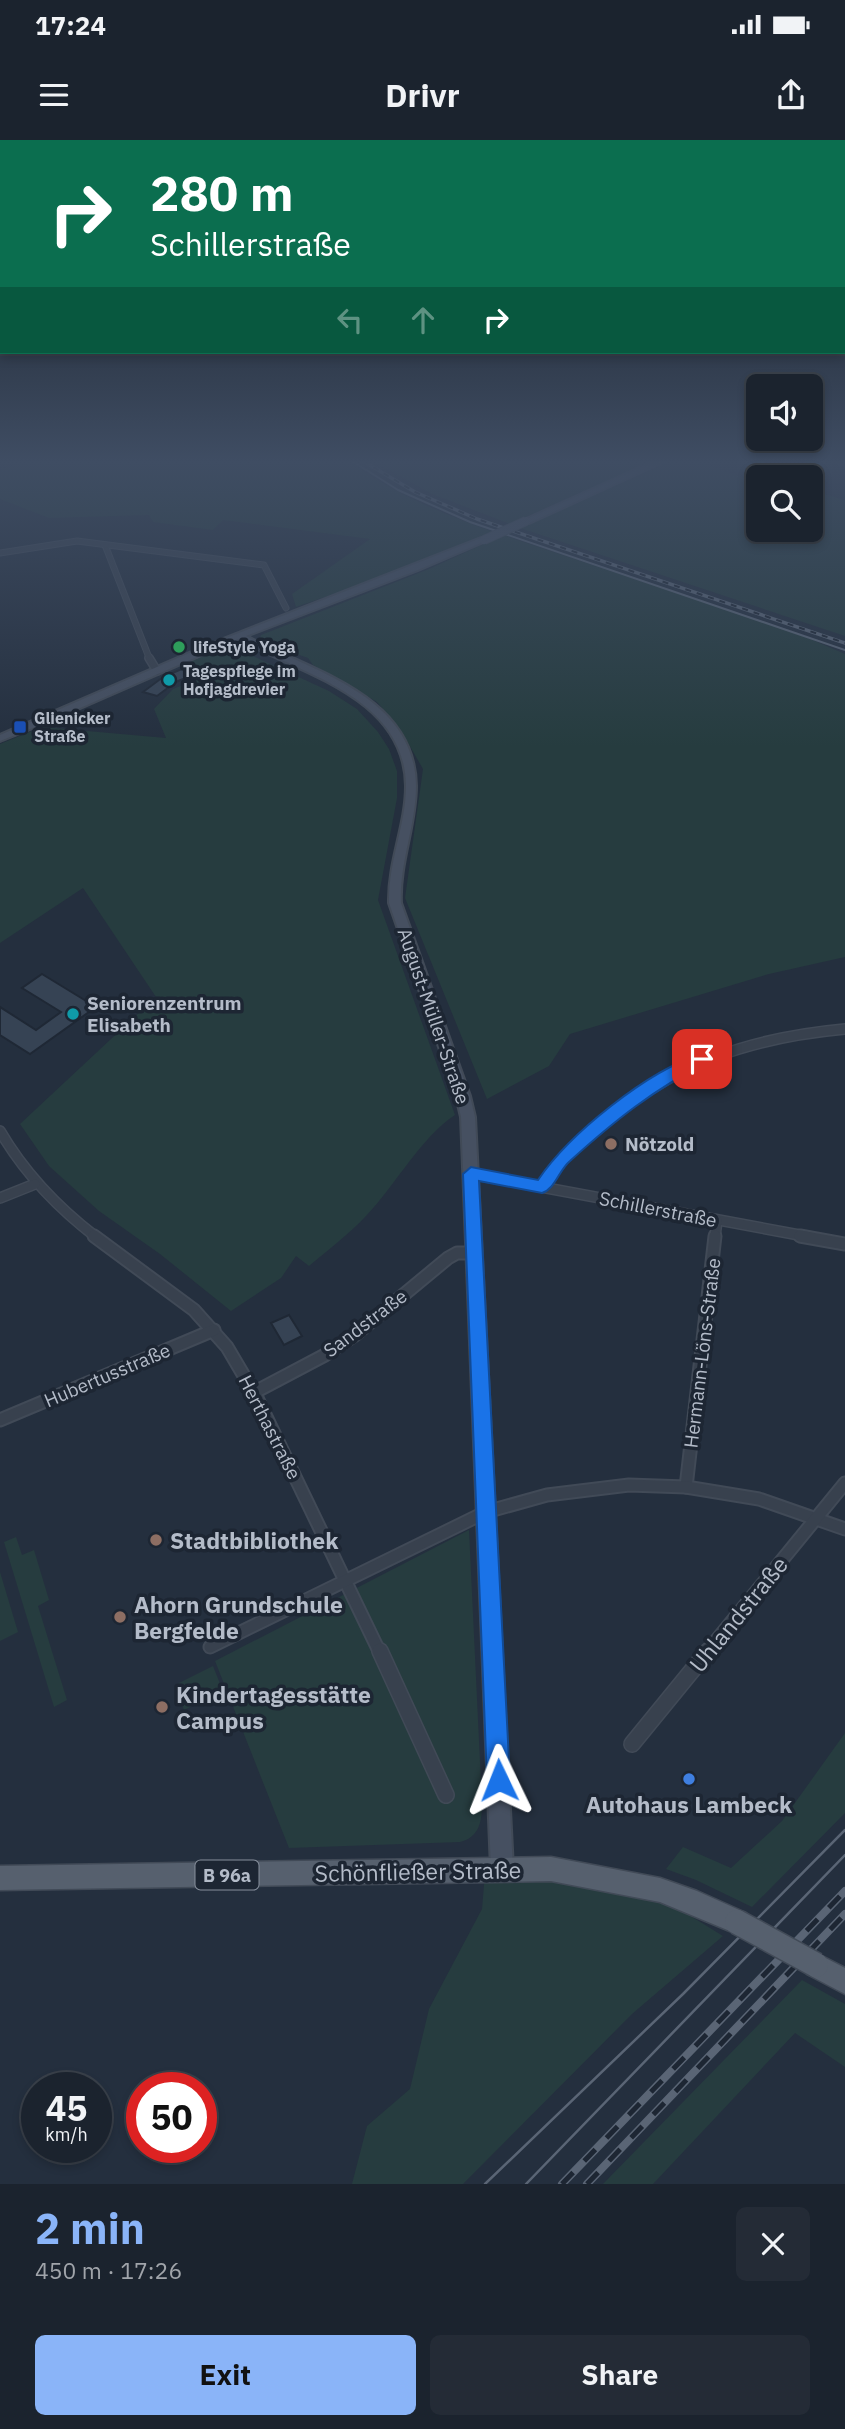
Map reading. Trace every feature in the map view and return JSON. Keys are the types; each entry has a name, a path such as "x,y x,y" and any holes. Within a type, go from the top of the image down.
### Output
{"main road":[{"path":"0,738 239,636 446,556"},
{"name":"August-Müller-Straße","path":"239,636 358,695 385,717 401,741 408,758 411,785 394,883 395,903 468,1117 502,1868"},
{"name":"Schönfließer Straße","path":"0,1878 551,1869 629,1882 688,1899 737,1922 845,1982"}],"street":[{"path":"109,556 153,667 157,671"},
{"path":"196,556 264,565 286,608"},
{"path":"542,1187 554,1166 571,1150 629,1101 674,1072 712,1055 757,1042 805,1032 845,1029"},
{"name":"Herthastraße","path":"0,1131 34,1184 75,1222 181,1300 214,1330 253,1393 346,1578 446,1795"},
{"name":"Schillerstraße","path":"471,1174 845,1244"},
{"path":"0,1198 34,1184"},
{"name":"Hermann-Löns-Straße","path":"686,1487 717,1220"},
{"name":"Sandstraße","path":"253,1393 325,1355 355,1335 448,1258 457,1253 475,1253"},
{"name":"Hubertusstraße","path":"0,1420 214,1330"},
{"name":"Uhlandstraße","path":"632,1744 845,1483"},
{"path":"210,1647 346,1578 486,1512 547,1495 601,1487 686,1487 760,1499 845,1529"}],"green space":[{"path":"345,556 434,556 296,607 292,594"},
{"path":"456,556 567,556 794,632 845,654 845,957 769,974 570,1034 549,1066 487,1099 405,898 423,769 400,729 377,702 313,665 308,658 259,641 261,635"},
{"path":"605,556 845,556 845,636"},
{"path":"229,645 329,691 357,709 389,749 397,771 397,798 378,900 455,1115 431,1136 377,1204 346,1236 309,1266 296,1256 281,1278 231,1311 160,1254 99,1211 49,1166 20,1124 156,997 83,888 0,943 0,744 42,727 166,738 154,709 173,689 208,675 187,663"},
{"path":"469,1530 482,1804 478,1828 466,1840 460,1842 289,1848 215,1661"},
{"path":"16,1537 22,1555 34,1550 49,1600 38,1606 67,1700 54,1707 4,1542"},
{"path":"0,1572 18,1632 0,1641"},
{"path":"213,1666 223,1691 184,1710 175,1685"},
{"path":"845,1733 845,1813 752,1907 666,1869 683,1847 731,1868 782,1821"},
{"path":"485,1873 650,1891 723,1936 632,2014 463,2184 352,2184 367,2126 410,2089 429,2009 482,1909"},
{"path":"802,1980 845,2004 845,2067 795,2033 653,2184 603,2184"}],"building":[{"name":"Tagespflege im Hofjagdrevier","path":"184,668 195,674 176,682 157,696 143,692 163,677"},
{"name":"Seniorenzentrum Elisabeth","path":"42,974 96,1007 30,1054 0,1035 0,1007 36,1030 61,1012 22,988"},
{"path":"289,1315 302,1336 284,1345 271,1323"}],"tram line":[{"path":"571,556 845,650"},
{"path":"485,2184 683,1994 845,1830"},
{"path":"526,2184 845,1855"}],"railway":[{"path":"588,556 845,643"},
{"path":"562,2184 845,1891"},
{"path":"587,2184 845,1914"}],"place":[{"name":"lifeStyle Yoga","path":"179,647"},
{"name":"Tagespflege im Hofjagdrevier","path":"169,680"},
{"name":"Glienicker Straße","path":"20,727"},
{"name":"Seniorenzentrum Elisabeth","path":"73,1014"},
{"name":"Nötzold","path":"611,1144"},
{"name":"Stadtbibliothek","path":"156,1540"},
{"name":"Ahorn Grundschule Bergfelde","path":"120,1617"},
{"name":"Kindertagesstätte Campus","path":"162,1707"},
{"name":"Autohaus Lambeck","path":"689,1779"}],"route":[{"path":"499,1780 471,1174 542,1187 549,1172 561,1159 629,1101 665,1077 702,1059"}]}
